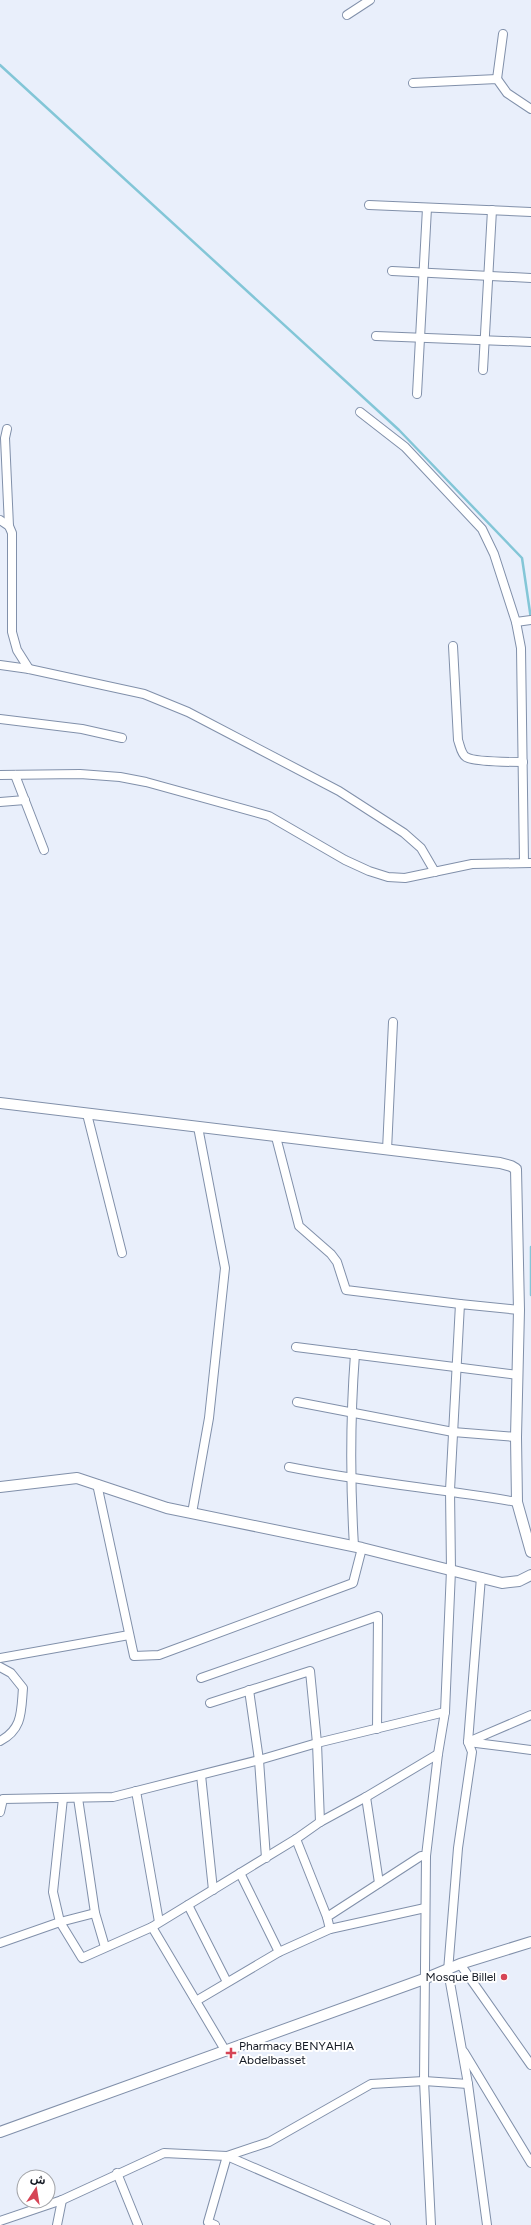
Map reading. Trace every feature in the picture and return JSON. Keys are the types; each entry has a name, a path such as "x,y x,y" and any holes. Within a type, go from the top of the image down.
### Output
{"street":[{"path":"347,15 370,0"},
{"path":"503,34 497,79 507,93 531,109"},
{"path":"413,83 497,79"},
{"path":"369,205 531,212"},
{"path":"417,394 427,208"},
{"path":"483,370 492,210"},
{"path":"392,271 531,278"},
{"path":"376,336 531,342"},
{"path":"0,775 88,774 120,777 146,782 269,816 345,860 369,871 388,876 406,878 472,864 528,863 523,762 521,648 516,622 494,554 482,529 404,447 360,412"},
{"path":"7,429 5,438 9,526 12,533 12,632 17,650 29,669"},
{"path":"0,520 9,526"},
{"path":"516,622 529,620"},
{"path":"453,646 458,740 463,754 466,758 479,760 523,762"},
{"path":"0,665 29,669 144,694 188,712 339,792 404,833 421,848 435,872"},
{"path":"0,719 82,729 122,738"},
{"path":"15,775 44,850"},
{"path":"0,802 25,800"},
{"path":"387,1150 393,1022"},
{"path":"0,1104 500,1163 512,1166 516,1169 519,1310 516,1437 518,1502 531,1552"},
{"path":"87,1114 122,1253"},
{"path":"192,1513 209,1418 225,1268 198,1127"},
{"path":"276,1137 299,1226 331,1254 337,1262 346,1290 519,1310"},
{"path":"431,2225 424,2081 426,1856 438,1754 445,1712 451,1570 450,1490 455,1368 460,1304"},
{"path":"296,1347 518,1375"},
{"path":"97,1484 134,1656 159,1655 285,1610 353,1583 358,1547 350,1479 351,1411 355,1354"},
{"path":"297,1402 351,1411 453,1432 516,1437"},
{"path":"289,1467 350,1479 450,1490 518,1502"},
{"path":"0,1487 77,1478 167,1508 358,1547 481,1577 511,1583 531,1575"},
{"path":"481,1577 468,1742 472,1752 458,1848 448,1971 460,2046 468,2084 487,2225"},
{"path":"201,1678 378,1616 377,1729"},
{"path":"0,1658 129,1635"},
{"path":"0,1667 11,1673 23,1688 21,1720 8,1736 0,1741"},
{"path":"210,1703 310,1671 317,1742 320,1822"},
{"path":"249,1690 259,1760 266,1858"},
{"path":"0,1812 3,1799 114,1797 259,1760 317,1742 445,1712"},
{"path":"468,1742 531,1715"},
{"path":"468,1742 531,1750"},
{"path":"63,1798 53,1892 60,1922 82,1958 156,1925 266,1858 320,1822 366,1797 438,1754"},
{"path":"201,1775 213,1890"},
{"path":"136,1791 156,1925 196,2001 225,2050"},
{"path":"366,1797 379,1883"},
{"path":"78,1798 95,1913 105,1948"},
{"path":"296,1839 327,1917 330,1929"},
{"path":"327,1917 421,1856 426,1856"},
{"path":"240,1873 279,1952"},
{"path":"188,1905 227,1982"},
{"path":"196,2001 279,1952 330,1929 425,1908"},
{"path":"0,1943 60,1922 95,1913"},
{"path":"0,2132 448,1971 460,1964 529,1946"},
{"path":"460,1964 531,2065"},
{"path":"460,2046 531,2163"},
{"path":"227,2156 269,2142 371,2084 424,2081 468,2084"},
{"path":"0,2221 62,2200 117,2173 164,2153 227,2156 386,2225"},
{"path":"208,2224 227,2156"},
{"path":"117,2173 138,2225"},
{"path":"57,2225 62,2200"}],"waterway":[{"path":"0,65 399,430 522,558 531,619"},
{"path":"531,1247 531,1295"}],"place":[{"name":"Mosque Billel","path":"504,1977"},
{"name":"Pharmacy BENYAHIA Abdelbasset","path":"231,2053"}]}
